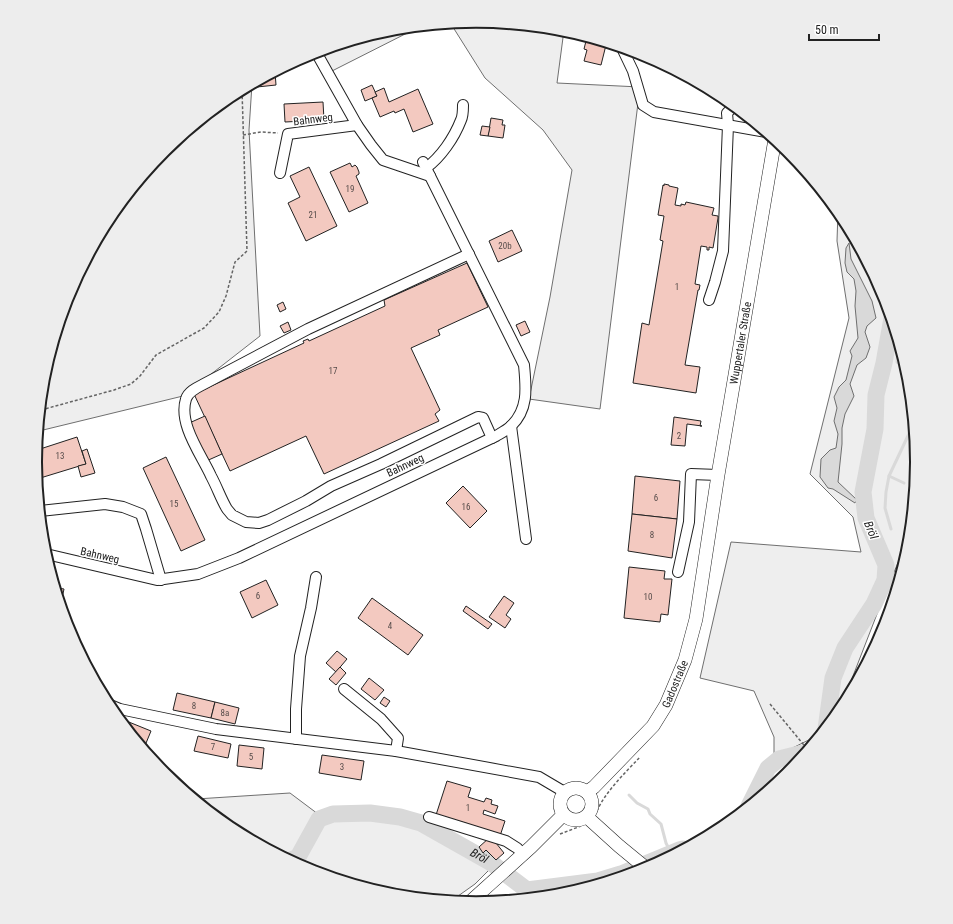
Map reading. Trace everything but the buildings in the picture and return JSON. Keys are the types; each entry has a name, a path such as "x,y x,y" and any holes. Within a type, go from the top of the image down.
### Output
{"main road":[{"name":"Wuppertaler Straße","path":"706,547 774,146"},
{"name":"Gadostraße","path":"587,792 594,787 641,740 653,726 666,705 685,660 696,619 706,547"},
{"path":"572,788 578,788 587,792 592,799 593,804 587,817 577,821 563,815 560,806 561,797 564,793 572,788"},
{"path":"477,896 499,877 563,815"},
{"path":"587,817 641,864"}],"street":[{"path":"625,54 633,71 643,105 654,112 756,130"},
{"name":"Bahnweg","path":"53,556 158,580 198,574 239,558 492,438 511,426 522,411 526,392 524,364 427,169 397,166 383,160 357,126 319,58"},
{"path":"427,169 435,161 452,138 462,119 463,105"},
{"path":"709,300 723,252 728,125 727,113 730,110"},
{"name":"Bahnweg","path":"280,173 288,134 357,126"},
{"path":"469,254 308,328 196,388 186,398 185,422 202,460 227,509 238,519 252,523 259,523 268,520 306,501 331,486 381,464 478,416 483,418 492,438"},
{"path":"511,426 526,539"},
{"path":"678,572 689,522 691,474 718,476"},
{"path":"45,510 105,504 123,507 141,514 161,580"},
{"path":"296,739 296,709 300,656 311,608 316,577"},
{"path":"344,689 381,719 398,738 396,751"},
{"path":"120,709 216,729 396,751 539,777 564,793"},
{"path":"429,817 506,841 517,848 519,857"}],"path":[{"path":"46,409 131,384 140,376 156,355 204,328 219,312 226,296 235,262 247,251 242,97"},
{"path":"243,135 261,132 288,134"},
{"path":"770,704 805,746"}],"shaded area":[{"path":"454,29 505,29 563,37 557,83 640,87 600,409 529,399 550,297 572,170 543,130 485,78"},
{"path":"405,34 330,72 322,57 364,43"},
{"path":"252,91 249,130 260,336 183,396 43,430 46,405 57,350 76,296 87,270 101,245 132,198 170,155 212,118"},
{"path":"838,222 866,270 887,322 896,350 907,405 910,434 910,490 907,519 899,560 851,680 837,703 810,739 774,757 774,737 754,691 700,678 731,542 861,552 853,517 810,474 849,318 837,241"},
{"path":"849,243 851,259 872,301 876,318 867,326 865,332 870,347 866,358 857,365 850,384 854,396 845,414 842,428 838,482 857,500 855,503 833,489 828,488 820,477 821,459 830,450 836,448 838,434 834,421 837,408 834,397 839,387 846,380 852,356 850,351 858,338 854,279 847,272 845,263 846,248"},
{"path":"290,793 318,814 417,819 497,862 475,884 459,895 392,888 337,873 310,863 259,838 235,823 203,799"}],"waterway":[{"name":"Bröl","path":"828,716 833,678 845,648 874,604 885,580 886,565 866,518 863,492 875,429 876,395 890,331"},
{"path":"897,356 897,362 899,364"},
{"path":"904,483 889,476 910,432"},
{"path":"889,476 885,508 891,529"},
{"name":"Bröl","path":"755,795 768,768 779,759 797,755"},
{"path":"629,795 637,803 648,809 650,814 661,824 670,850"},
{"name":"Bröl","path":"298,857 319,819 333,814 370,813 400,817 421,823 490,862 527,890 580,883"}]}
